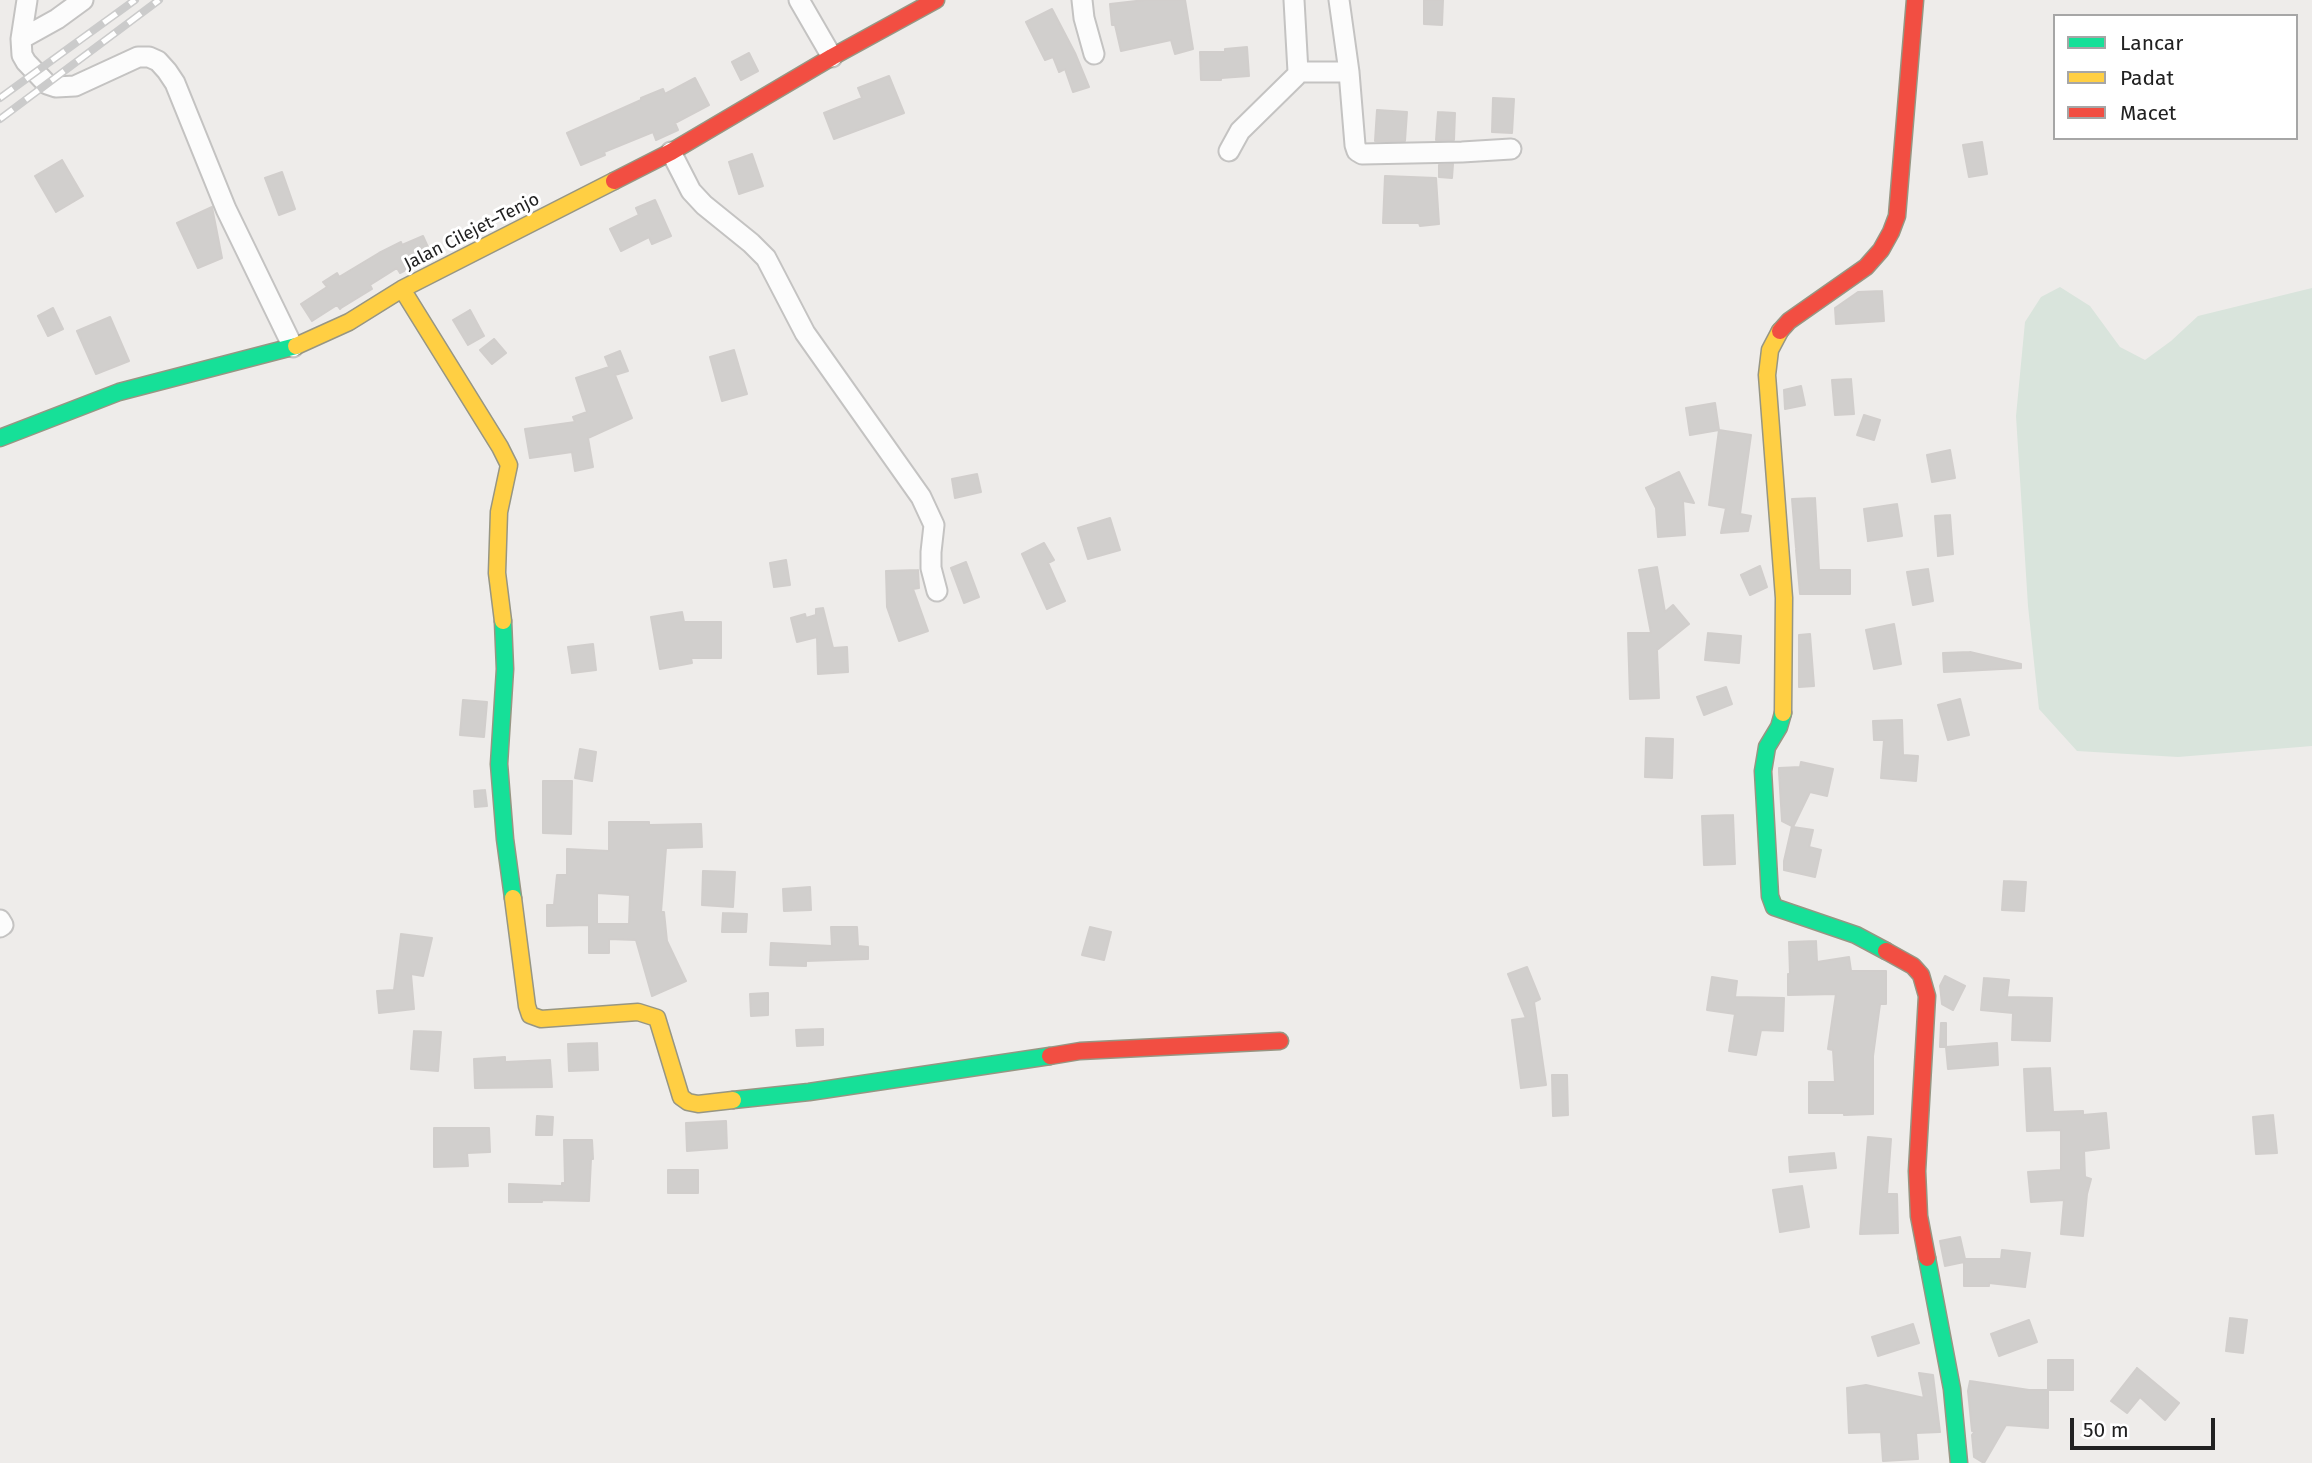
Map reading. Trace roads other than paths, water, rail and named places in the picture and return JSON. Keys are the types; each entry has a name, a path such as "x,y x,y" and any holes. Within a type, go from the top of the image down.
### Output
{"street":[{"path":"27,0 22,55 47,84 56,87 75,86 138,57 149,57 158,61 167,71 175,83 226,209 293,347"},
{"path":"22,39 83,0"},
{"path":"799,0 832,57"},
{"name":"Jalan Cilejet–Tenjo","path":"0,438 119,392 293,347 349,322 402,289 671,152 832,57 936,0"},
{"path":"1082,0 1094,54"},
{"path":"1229,151 1240,131 1298,72 1294,0"},
{"path":"1339,0 1357,151 1362,154 1511,149"},
{"path":"1914,0 1897,216 1891,232 1881,250 1866,267 1789,321 1776,335 1770,350 1767,375 1784,598 1783,712 1779,727 1767,747 1763,771 1770,896 1774,907 1856,935 1913,966 1921,975 1927,996 1917,1171 1919,1216 1952,1389 1959,1463"},
{"path":"1298,72 1349,72"},
{"path":"671,152 691,191 766,258 805,333 921,497 934,525 931,568 937,591"},
{"path":"402,289 500,446 509,465 499,512 497,551 505,668 499,764 509,865 530,1015 541,1019 638,1012 657,1018 681,1097 698,1104 809,1092 1080,1051 1280,1041"}],"railway":[{"path":"0,98 135,0"},
{"path":"0,119 159,0"}]}
